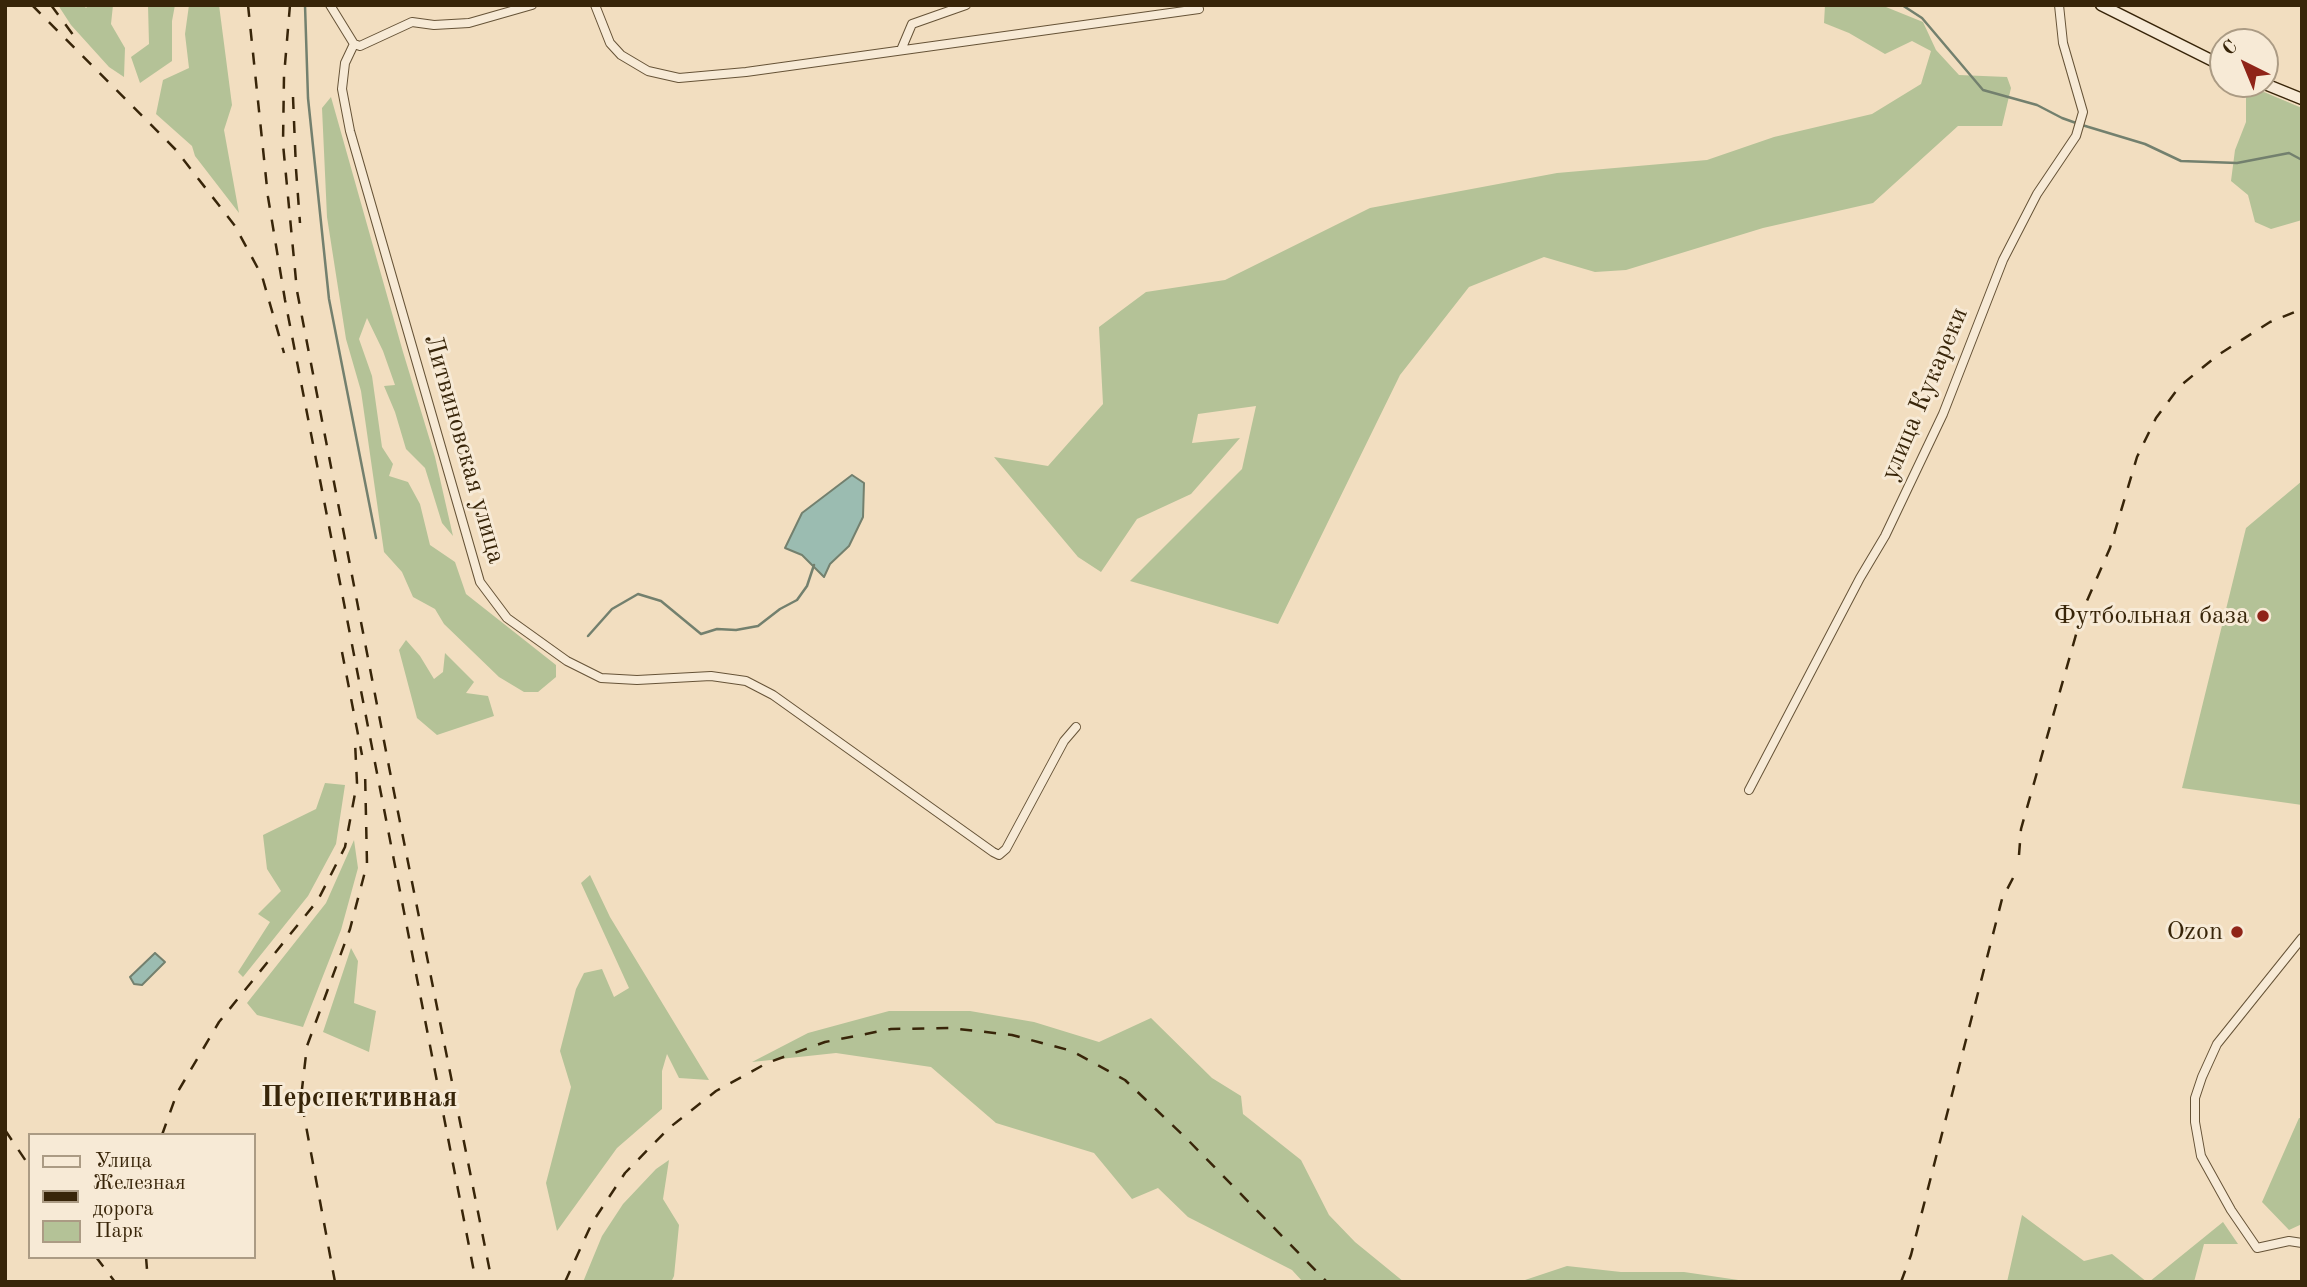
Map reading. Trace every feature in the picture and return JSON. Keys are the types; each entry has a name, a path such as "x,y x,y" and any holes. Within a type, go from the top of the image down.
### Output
{"street":[{"path":"330,5 354,44 360,46 412,22 433,25 469,23 533,5"},
{"path":"594,5 610,43 621,55 648,71 679,78 746,72 1199,9"},
{"path":"901,50 912,24 966,5"},
{"name":"улица Кукареки","path":"1749,790 1860,578 1885,536 1943,414 2003,260 2036,194 2076,136 2083,112 2063,43 2059,5"},
{"path":"2101,5 2209,59"},
{"name":"Литвиновская улица","path":"354,44 345,63 342,89 350,131 480,582 507,618 567,661 601,678 637,680 711,676 746,681 773,695 999,855 1006,849 1064,741 1076,727"},
{"path":"2279,90 2302,99"},
{"path":"2302,938 2217,1044 2195,1098 2195,1122 2201,1156 2231,1210 2257,1248 2289,1241 2302,1243"}],"green space":[{"path":"58,5 83,5 86,8 89,5 113,5 111,24 125,48 124,77 109,67 71,25"},
{"path":"148,5 175,5 172,21 172,61 140,83 131,57 149,44"},
{"path":"189,5 219,5 232,105 224,130 239,213 195,156 192,146 156,114 163,80 189,68 185,34"},
{"path":"1825,5 1881,5 1923,22 1936,50 1959,75 2007,77 2011,88 2002,126 1958,126 1873,203 1763,228 1626,270 1595,272 1544,257 1469,287 1400,375 1278,624 1130,581 1242,469 1256,406 1198,414 1192,443 1240,438 1191,494 1137,519 1101,572 1078,557 994,457 1048,466 1103,404 1099,327 1146,292 1225,280 1370,208 1557,173 1707,160 1774,137 1872,114 1921,84 1931,51 1912,41 1885,54 1849,33 1824,23"},
{"path":"331,97 435,457 453,536 442,523 425,468 406,449 384,386 395,385 367,318 359,339 372,376 382,447 393,464 389,476 408,482 420,504 430,545 455,562 466,594 556,665 556,677 538,692 524,692 499,677 444,624 435,609 413,597 402,572 384,552 361,391 346,339 327,217 322,108"},
{"path":"2246,98 2278,98 2302,108 2302,220 2271,229 2255,222 2248,195 2231,181 2235,150 2246,122"},
{"name":"Футбольная база","path":"2302,481 2302,805 2182,788 2246,528"},
{"path":"406,640 434,679 443,672 445,653 474,682 466,693 488,696 494,716 437,735 417,718 399,650"},
{"path":"325,783 345,785 336,844 308,896 243,977 238,972 270,922 258,914 281,891 267,869 263,835 316,809"},
{"path":"354,840 358,868 341,930 303,1027 257,1015 247,1003 326,903"},
{"path":"590,875 610,917 709,1080 679,1078 667,1054 662,1071 662,1109 617,1148 557,1231 546,1183 571,1087 560,1051 576,989 584,973 602,969 614,997 629,988 581,883"},
{"path":"351,948 358,961 354,1003 376,1011 369,1052 323,1032"},
{"path":"889,1011 970,1011 1034,1022 1099,1042 1151,1018 1212,1078 1241,1096 1243,1114 1301,1160 1329,1215 1355,1242 1404,1282 1303,1282 1292,1270 1188,1217 1158,1188 1132,1199 1094,1153 996,1123 931,1067 836,1053 752,1062 808,1033"},
{"path":"2299,1118 2302,1118 2302,1224 2289,1230 2262,1202"},
{"path":"669,1160 663,1199 679,1225 674,1276 671,1282 583,1282 602,1236 623,1204 656,1169"},
{"path":"2022,1215 2084,1261 2112,1254 2147,1282 2007,1282"},
{"path":"2223,1222 2238,1244 2204,1244 2194,1282 2149,1282"},
{"path":"1567,1266 1621,1272 1684,1272 1752,1282 1519,1282"}],"water":[{"path":"852,475 864,483 863,517 849,546 830,564 824,577 802,555 785,548 802,513"},
{"path":"155,953 165,962 142,985 134,984 130,977"}],"waterway":[{"path":"305,5 308,98 329,299 376,538"},
{"path":"1902,5 1922,18 1983,90 2037,105 2076,123"},
{"path":"2082,125 2145,144 2181,161 2237,163 2289,153 2302,160"},
{"path":"588,636 612,609 638,594 661,601 701,634 717,629 736,630 758,626 797,600 807,586 814,565"}],"railway":[{"path":"32,5 176,150 235,226 262,276 284,353"},
{"path":"51,5 74,36"},
{"path":"248,5 268,197 285,300 476,1282"},
{"path":"290,5 284,76 283,144 297,291 492,1282"},
{"path":"293,97 300,223"},
{"path":"2019,855 2021,829 2083,610 2110,548 2137,457 2156,418 2180,386 2218,355 2270,322 2302,309"},
{"path":"342,652 362,755"},
{"path":"163,1133 177,1093 219,1022 318,900 345,847 357,783 355,742"},
{"path":"335,1282 304,1115 302,1089 307,1046 350,929 367,864 365,770"},
{"path":"1901,1282 1911,1255 2002,899 2013,878"},
{"path":"565,1282 592,1223 625,1173 669,1128 716,1091 767,1063 825,1042 891,1029 950,1028 1012,1035 1072,1051 1125,1080 1185,1137 1327,1282"},
{"path":"5,1130 28,1164"},
{"path":"98,1259 115,1282"},
{"path":"146,1259 148,1282"}],"place":[{"name":"Футбольная база","path":"2263,616"},
{"name":"Ozon","path":"2237,932"}],"district":[{"name":"Перспективная","path":"359,1099"}]}
